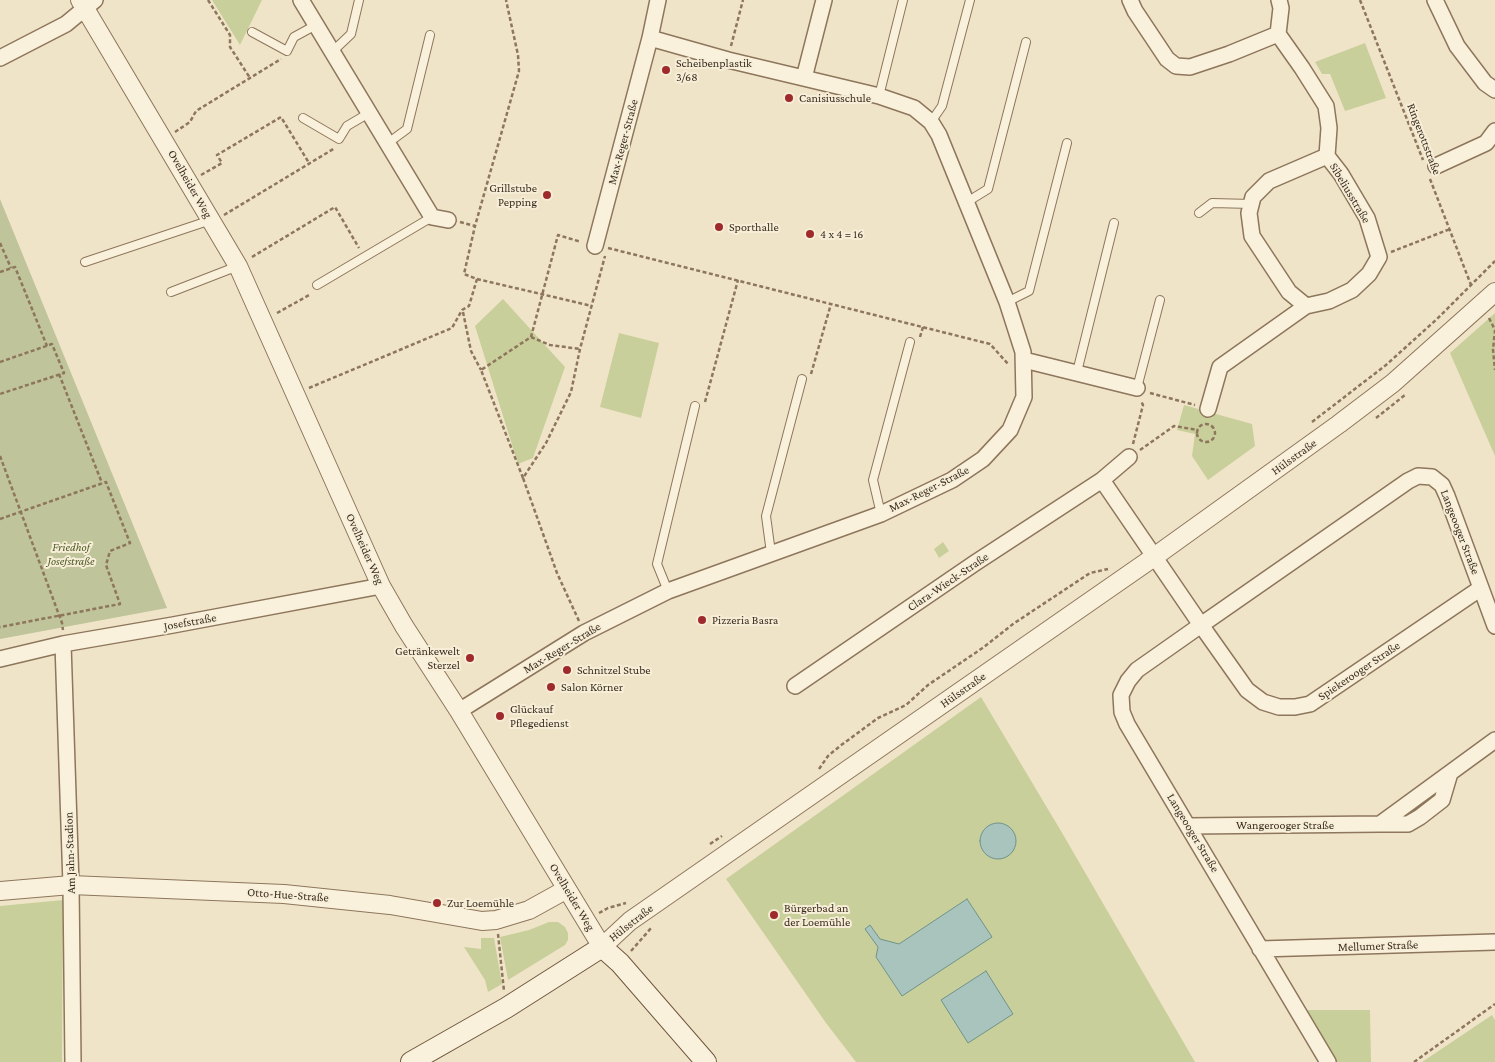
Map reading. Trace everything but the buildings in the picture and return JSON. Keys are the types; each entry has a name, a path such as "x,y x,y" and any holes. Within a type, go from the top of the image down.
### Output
{"main road":[{"name":"Hülsstraße","path":"411,1062 506,1008 602,947"},
{"name":"Ovelheider Weg","path":"602,947 620,963 706,1062"}],"street":[{"path":"301,0 432,217 448,220"},
{"name":"Max-Reger-Straße","path":"601,247 658,0"},
{"path":"804,78 824,0"},
{"path":"1130,0 1135,11 1167,59 1176,66 1190,67 1229,54 1278,34 1281,8 1279,0"},
{"path":"1435,0 1457,46 1484,83 1495,90"},
{"path":"0,58 66,24 87,3"},
{"name":"Ovelheider Weg","path":"87,3 238,266 381,586 602,947"},
{"name":"Sibeliusstraße","path":"1278,34 1326,106 1329,128 1327,156 1341,174 1367,218 1379,257"},
{"name":"Max-Reger-Straße","path":"459,711 584,632 668,591 881,514 952,480 983,459 1010,430 1024,397 1024,360 1007,302 939,135 931,122 914,108 879,96 728,60 650,38"},
{"path":"1430,169 1486,143 1495,131"},
{"name":"Sibeliusstraße","path":"1252,204 1254,197 1269,180 1327,156"},
{"path":"1252,204 1249,213 1252,236 1289,292 1306,306"},
{"path":"1208,409 1220,367 1306,306 1329,301 1352,290 1369,274 1379,257"},
{"name":"Hülsstraße","path":"602,947 630,921 1340,424 1393,383 1495,292"},
{"path":"1024,360 1137,388"},
{"name":"Clara-Wieck-Straße","path":"795,686 975,563 1102,480 1129,457"},
{"name":"Langeooger Straße","path":"1328,1062 1127,724 1122,712 1122,695 1128,682 1137,670 1400,486 1418,476 1432,477 1442,484 1495,626"},
{"path":"1102,480 1201,625"},
{"name":"Josefstraße","path":"0,659 63,644 173,626 381,586"},
{"name":"Spiekerooger Straße","path":"1201,625 1247,690 1263,702 1279,707 1294,707 1310,704 1481,588"},
{"name":"Am Jahn-Stadion","path":"63,644 71,885 73,1062"},
{"name":"Wangerooger Straße","path":"1189,826 1380,824 1495,740"},
{"name":"Otto-Hue-Straße","path":"0,891 71,885 284,894 390,905 482,921 496,920 530,910 568,889"},
{"name":"Mellumer Straße","path":"1260,949 1495,942"}],"lane":[{"path":"332,52 351,34 360,0"},
{"path":"879,96 903,0"},
{"path":"931,122 942,106 970,0"},
{"path":"252,32 287,51 294,37 316,25"},
{"path":"388,143 407,129 430,35"},
{"path":"967,202 988,189 1026,42"},
{"path":"304,118 339,139 347,126 369,114"},
{"path":"1007,302 1029,291 1067,143"},
{"path":"1199,213 1212,203 1252,204"},
{"path":"317,285 432,217"},
{"path":"85,262 212,221"},
{"path":"1077,372 1114,223"},
{"path":"171,292 238,266"},
{"path":"1137,388 1160,300"},
{"name":"Max-Reger-Straße","path":"881,514 873,480 910,342"},
{"path":"771,553 766,516 802,379"},
{"path":"668,591 657,564 695,406"}],"path":[{"path":"208,0 230,35 230,46 250,78"},
{"path":"506,0 518,55 519,71 475,226 464,274 477,279 592,306"},
{"path":"728,60 743,0"},
{"name":"Ringerottstraße","path":"1360,0 1430,169 1471,285"},
{"path":"164,139 190,122 196,111 285,57 287,51"},
{"path":"189,183 222,163 218,155 281,117 309,163"},
{"path":"212,221 337,146 339,139"},
{"path":"238,266 334,207 364,257"},
{"path":"448,220 475,226"},
{"path":"1379,257 1450,229"},
{"path":"481,370 531,337 558,235 990,344 1024,381"},
{"path":"0,243 10,268"},
{"path":"523,478 546,443 571,392 592,306 601,247"},
{"path":"1306,426 1386,365 1495,261"},
{"path":"0,272 15,267 47,346"},
{"path":"296,393 452,328 462,310 469,306 477,279"},
{"path":"695,406 704,408 738,280"},
{"path":"262,322 319,290 317,285"},
{"path":"802,379 809,381 831,304"},
{"path":"462,310 471,351 481,370 557,572 584,632"},
{"path":"1490,319 1494,330 1495,370"},
{"path":"531,337 550,345 580,349"},
{"path":"0,362 52,344 64,373 0,394"},
{"path":"59,374 102,483"},
{"path":"1137,388 1208,409"},
{"path":"1129,457 1142,405 1137,388"},
{"path":"1205,424 1210,424 1214,428 1214,438 1205,442 1200,439 1198,430 1205,424"},
{"path":"1129,457 1174,426 1198,430"},
{"path":"0,456 60,616 63,644"},
{"path":"0,518 106,482 130,543 110,551 106,565 120,604 0,627"},
{"path":"816,773 828,756 840,746 878,718 906,706 928,685 984,647 1013,624 1090,573 1112,568"},
{"path":"710,844 725,834"},
{"path":"586,921 608,908 628,903"},
{"path":"496,920 506,1008"},
{"path":"1414,1062 1495,1004"}],"green space":[{"path":"212,0 262,0 240,45"},
{"path":"1365,43 1386,98 1345,111 1330,74 1322,74 1315,62"},
{"name":"Friedhof Josefstraße","path":"0,199 167,608 0,639"},
{"path":"503,299 565,367 533,458 518,464 475,326"},
{"path":"1495,313 1495,456 1450,353"},
{"path":"619,333 659,343 641,418 600,407"},
{"path":"1184,405 1252,424 1255,446 1208,480 1192,456 1195,434 1177,430"},
{"path":"943,542 949,551 939,558 934,549"},
{"path":"981,697 1195,1062 856,1062 826,1023 726,879"},
{"path":"63,900 62,1062 0,1062 0,906"},
{"path":"549,922 558,922 565,927 568,933 568,940 565,945 508,980 500,937 529,930"},
{"path":"481,938 494,938 502,984 488,992 485,980 464,947 481,949"},
{"path":"1305,1010 1370,1010 1371,1062 1335,1062"},
{"path":"1492,1015 1495,1020 1495,1062 1422,1062"}],"water":[{"path":"998,823 1005,824 1011,828 1015,834 1015,848 1011,854 1005,858 998,859 991,858 985,854 981,848 980,841 981,834 985,828 991,824"},
{"path":"967,899 992,937 902,996 876,957 878,947 865,929 870,925 880,939 899,944"},
{"path":"986,971 1013,1014 968,1043 941,1000"}],"place":[{"name":"Scheibenplastik 3/68","path":"666,70"},
{"name":"Canisiusschule","path":"789,98"},
{"name":"Grillstube Pepping","path":"547,195"},
{"name":"Sporthalle","path":"719,227"},
{"name":"4 x 4 = 16","path":"810,234"},
{"name":"Pizzeria Basra","path":"702,620"},
{"name":"Getränkewelt Sterzel","path":"470,658"},
{"name":"Schnitzel Stube","path":"567,670"},
{"name":"Salon Körner","path":"551,687"},
{"name":"Glückauf Pflegedienst","path":"500,716"},
{"name":"Zur Loemühle","path":"437,903"},
{"name":"Bürgerbad an der Loemühle","path":"774,915"}]}
